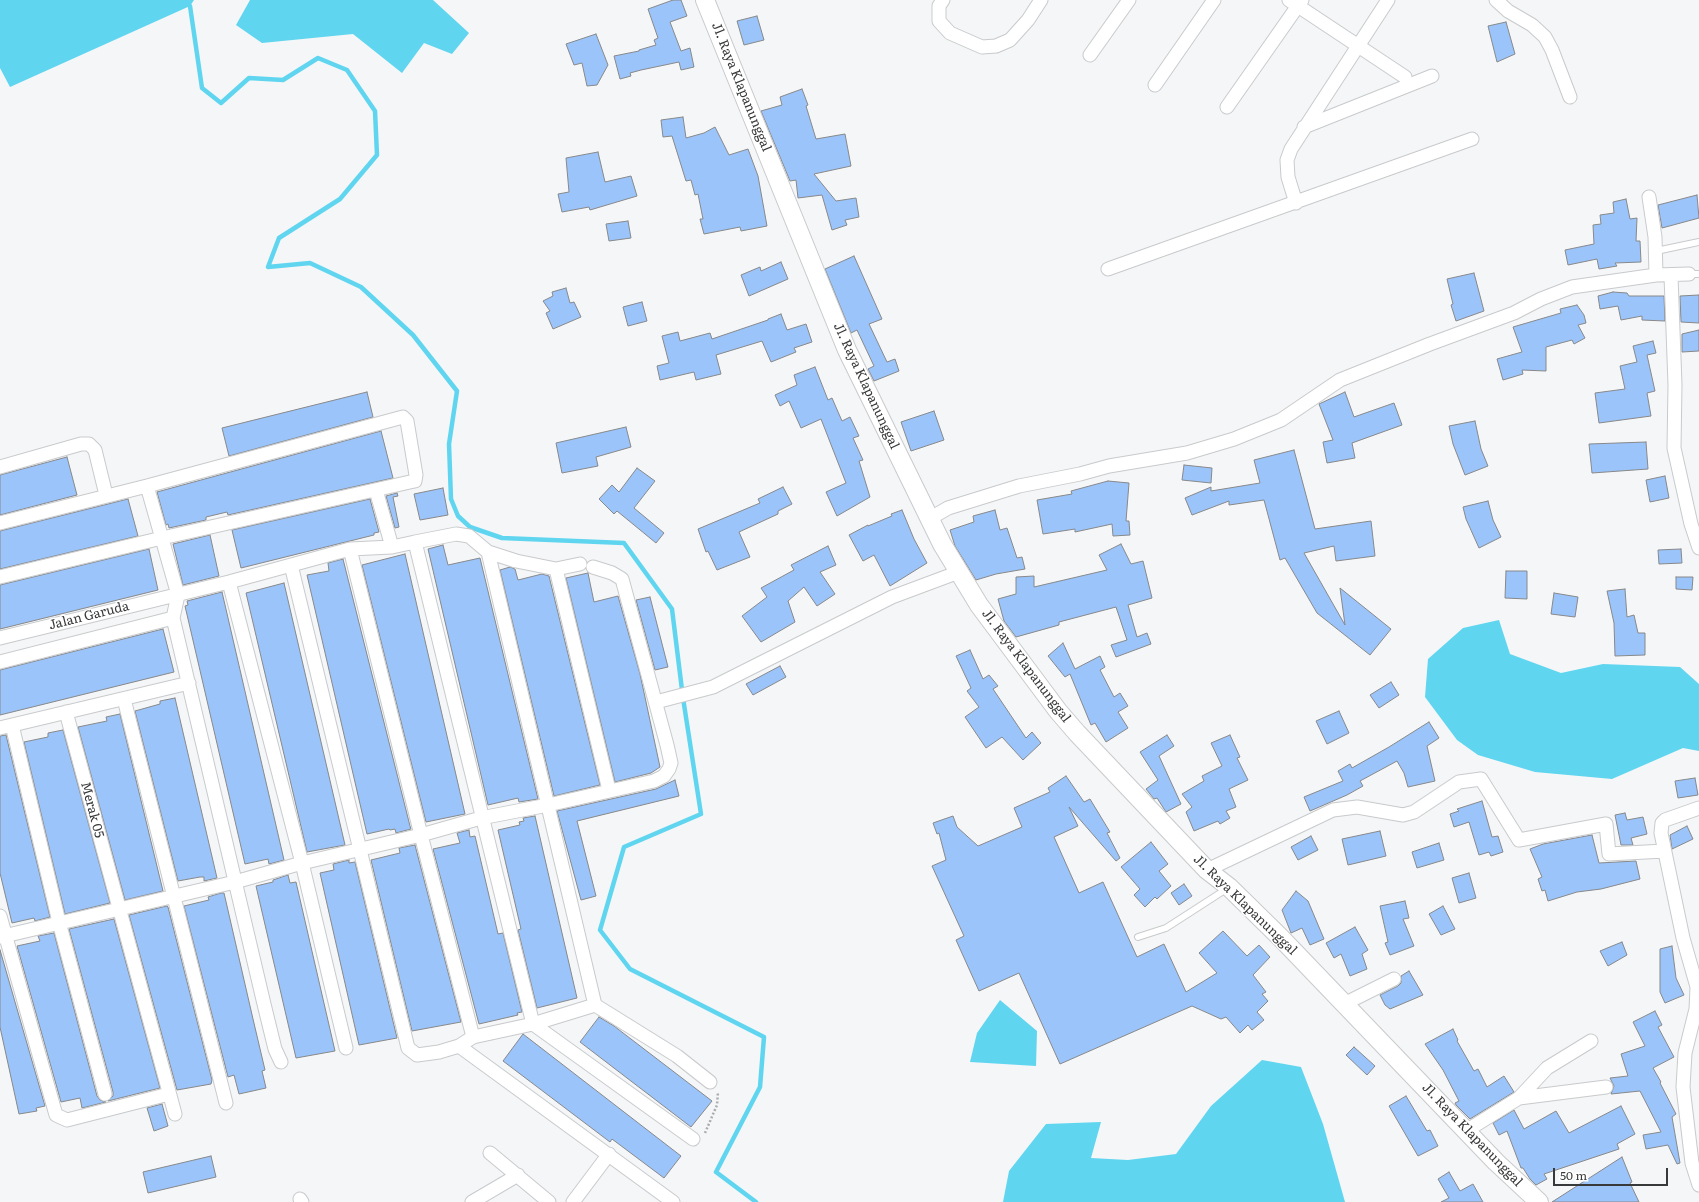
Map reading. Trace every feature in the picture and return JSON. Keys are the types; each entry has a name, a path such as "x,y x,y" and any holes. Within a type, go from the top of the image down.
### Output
{"street":[{"name":"Jl. Raya Klapanunggal","path":"705,0 847,350 929,519 979,605 1058,711 1208,870 1229,887 1496,1162 1539,1202"},
{"path":"943,0 939,6 939,21 950,33 982,47 996,46 1010,40 1028,20 1041,0"},
{"path":"1090,55 1129,0"},
{"path":"1155,85 1214,0"},
{"path":"1296,203 1288,177 1287,160 1291,149 1388,0"},
{"path":"1496,0 1508,11 1532,25 1545,37 1552,50 1570,97"},
{"path":"1227,107 1296,2 1405,77"},
{"path":"1304,127 1432,76"},
{"path":"1108,269 1472,139"},
{"path":"1649,197 1656,251 1656,275"},
{"path":"929,519 948,508 1019,486 1109,466 1187,453 1234,439 1281,420 1340,380 1430,344 1514,313 1541,299 1572,288 1656,275 1671,276 1694,274"},
{"path":"1671,276 1675,385 1674,448 1691,524 1699,548"},
{"path":"0,523 106,495 147,486 403,417 407,421 416,475 414,481 162,538 0,577"},
{"path":"0,467 81,444 89,444 95,450 106,495"},
{"path":"147,486 178,595 173,618 267,1019 275,1049 281,1062"},
{"path":"376,490 392,547"},
{"name":"Jalan Garuda","path":"0,638 178,595 350,549 392,547 456,534 469,536 488,552"},
{"path":"415,542 481,818 533,1024 693,1139"},
{"path":"350,549 473,1037"},
{"path":"488,552 516,561 556,569 580,564"},
{"path":"488,552 595,1005 677,1056 710,1082"},
{"path":"291,565 408,1048 418,1055 439,1052 459,1046 473,1037 533,1024 595,1005"},
{"path":"3,936 235,882 302,863 421,835 481,818 548,805 654,781 664,776 669,769 670,755 622,579 612,573 593,567"},
{"path":"556,569 609,790"},
{"path":"656,702 712,687 892,597 959,572"},
{"path":"229,582 302,863 346,1048"},
{"name":"Jalan Garuda","path":"0,662 173,618"},
{"path":"105,1094 6,727 189,683"},
{"path":"124,699 172,897 226,1103"},
{"name":"Merak 05","path":"66,712 118,909 175,1114"},
{"path":"1208,870 1333,810 1357,807 1403,815 1414,812 1459,782 1481,779 1519,840 1606,824 1609,854 1664,851"},
{"path":"1699,808 1662,823 1661,833 1683,938 1697,987 1696,1009 1685,1053 1684,1087 1692,1163 1699,1185"},
{"path":"0,916 3,936 56,1115 67,1120 169,1094"},
{"path":"1344,1004 1394,979"},
{"path":"1466,1131 1519,1098 1547,1068 1590,1041"},
{"path":"459,1046 673,1202"},
{"path":"1519,1098 1606,1087"},
{"path":"490,1153 549,1202"},
{"path":"573,1202 609,1154"},
{"path":"472,1202 518,1175"}],"lane":[{"path":"1656,251 1699,242"},
{"path":"1138,937 1166,928 1229,887"}],"path":[{"path":"693,1139 707,1133 717,1105 719,1093 710,1082"}],"water":[{"path":"0,0 194,0 190,6 10,87 0,68"},
{"path":"250,0 433,0 469,33 452,54 424,43 402,73 353,34 262,43 236,25"},
{"path":"1499,620 1510,654 1561,673 1603,664 1680,667 1699,684 1699,751 1683,748 1612,779 1535,772 1478,755 1457,740 1425,697 1428,659 1463,628"},
{"path":"1000,1000 1037,1031 1036,1066 970,1062 977,1033"},
{"path":"1262,1060 1301,1067 1323,1124 1345,1202 1003,1202 1009,1171 1046,1124 1101,1122 1091,1158 1128,1160 1176,1154 1211,1106"}],"building":[{"path":"673,0 681,0 687,16 670,22 681,51 690,48 694,67 681,70 679,62 630,73 631,76 620,79 614,56 639,51 656,45 654,40 658,38 648,9"},
{"path":"757,16 764,40 744,45 737,21"},
{"path":"1506,22 1515,54 1497,62 1488,26"},
{"path":"596,34 608,65 597,85 587,86 582,63 574,65 566,44"},
{"path":"802,89 808,105 806,106 816,139 845,134 851,166 814,174 836,201 856,198 859,217 845,220 847,225 832,230 822,195 798,198 796,180 790,181 761,111 782,105 780,97"},
{"path":"683,117 686,138 704,133 715,127 729,155 748,149 758,176 767,226 741,231 740,227 704,234 700,219 703,219 698,194 695,195 691,180 686,181 672,136 663,137 661,120"},
{"path":"598,152 605,182 631,176 637,196 590,210 589,207 562,212 558,194 569,192 566,158"},
{"path":"1697,195 1699,218 1662,228 1658,205"},
{"path":"1626,199 1630,219 1637,218 1636,241 1640,241 1641,262 1615,263 1617,266 1599,269 1597,259 1568,265 1565,250 1594,244 1593,225 1601,224 1600,215 1614,213 1613,202"},
{"path":"628,221 631,238 609,241 606,224"},
{"path":"854,256 882,319 869,324 887,362 895,359 899,371 874,381 868,369 874,366 857,330 851,333 825,269"},
{"path":"781,262 788,279 749,296 741,275 760,267 761,271"},
{"path":"1474,273 1484,311 1456,321 1451,305 1453,304 1447,279"},
{"path":"566,288 570,303 574,302 581,317 553,329 546,313 550,311 543,301 553,296 552,292"},
{"path":"1613,292 1627,293 1629,296 1664,296 1665,321 1642,320 1642,316 1621,320 1618,306 1600,309 1598,296"},
{"path":"1699,295 1699,323 1681,322 1680,296"},
{"path":"642,302 647,321 628,326 623,307"},
{"path":"1577,305 1584,315 1586,323 1578,325 1585,338 1574,344 1572,340 1546,347 1546,371 1522,370 1523,374 1503,380 1497,359 1522,352 1513,327 1561,313 1560,309"},
{"path":"781,314 787,330 806,324 812,342 794,348 796,352 771,362 762,341 716,355 721,374 696,380 694,372 660,380 657,366 669,363 662,336 678,332 680,341 710,333 712,339 768,320"},
{"path":"1699,330 1699,351 1682,352 1682,334"},
{"path":"1653,341 1656,353 1647,355 1655,391 1647,393 1651,416 1599,423 1595,393 1625,389 1620,366 1637,362 1633,346"},
{"path":"815,367 828,400 832,398 842,421 850,417 859,436 853,438 863,460 859,461 870,497 837,516 826,492 846,483 821,419 801,428 789,401 780,406 775,395 797,385 794,375"},
{"path":"367,392 373,417 229,456 222,428"},
{"path":"1345,392 1354,417 1394,403 1402,425 1352,443 1355,458 1327,463 1323,442 1333,440 1319,404"},
{"path":"934,411 944,440 911,451 901,422"},
{"path":"1475,421 1481,449 1488,466 1465,475 1453,444 1449,426"},
{"path":"626,427 631,447 596,457 598,466 562,473 556,443"},
{"path":"381,431 393,478 228,515 227,512 206,517 206,520 169,528 168,524 166,525 157,492"},
{"path":"1646,442 1648,469 1592,473 1589,444"},
{"path":"1294,450 1315,529 1371,521 1375,556 1336,561 1334,546 1304,553 1345,625 1340,588 1391,629 1370,655 1317,613 1285,558 1280,560 1264,500 1229,505 1229,501 1192,515 1185,498 1211,487 1211,491 1260,483 1254,460"},
{"path":"67,457 77,495 0,515 0,475"},
{"path":"1184,465 1212,468 1211,483 1182,480"},
{"path":"637,468 655,481 634,508 664,533 656,543 617,511 614,514 599,499 612,485 619,492"},
{"path":"1665,476 1669,498 1650,502 1646,480"},
{"path":"1108,481 1129,483 1126,521 1129,521 1130,535 1113,536 1112,524 1075,532 1075,529 1043,534 1037,500 1072,494 1071,491"},
{"path":"783,487 792,504 778,511 778,514 739,532 750,557 717,570 708,551 706,552 698,529 760,503 758,499"},
{"path":"443,488 448,515 420,520 414,494"},
{"path":"397,493 398,496 393,497 399,527 395,528 386,496"},
{"path":"128,499 138,536 0,569 0,531"},
{"path":"370,499 379,532 374,533 374,535 241,568 232,530"},
{"path":"1488,501 1493,520 1501,537 1479,548 1466,519 1463,507"},
{"path":"902,510 914,539 927,563 890,586 874,555 863,561 849,535"},
{"path":"995,510 1000,530 1007,528 1017,558 1022,557 1025,569 996,574 976,580 955,546 950,530 974,522 973,516"},
{"path":"210,535 219,576 183,585 173,544"},
{"path":"1121,544 1131,564 1143,561 1152,598 1128,605 1137,637 1147,633 1151,644 1116,657 1111,645 1127,640 1116,607 1059,622 1059,625 1016,637 1004,621 998,599 1016,594 1016,577 1034,576 1034,587 1107,570 1099,555"},
{"path":"443,545 448,565 480,558 538,799 519,802 518,798 488,805 428,549"},
{"path":"828,546 836,565 820,572 835,594 817,606 804,587 788,601 795,622 761,642 742,616 767,597 761,588 794,570 791,565"},
{"path":"149,549 158,590 0,629 0,585"},
{"path":"1681,549 1682,563 1659,564 1658,550"},
{"path":"405,554 465,814 426,822 362,565"},
{"path":"343,559 411,829 396,833 395,829 389,829 367,834 307,575 329,571 328,563"},
{"path":"510,567 515,569 518,580 542,574 549,576 600,785 554,796 500,570"},
{"path":"1506,571 1527,571 1527,599 1505,598"},
{"path":"588,573 594,602 618,596 640,674 660,767 651,773 615,782 566,578"},
{"path":"1676,577 1693,577 1692,590 1676,589"},
{"path":"284,583 345,845 307,852 246,593"},
{"path":"1625,589 1627,617 1634,615 1638,633 1645,633 1645,655 1615,656 1614,623 1607,591"},
{"path":"222,592 284,860 269,864 268,859 245,864 185,606 188,605 187,601"},
{"path":"1554,593 1578,597 1575,617 1551,614"},
{"path":"650,597 668,667 655,670 636,600"},
{"path":"163,629 174,672 0,715 0,670"},
{"path":"1063,643 1075,669 1100,656 1105,667 1100,670 1114,697 1120,693 1128,706 1118,712 1128,728 1106,742 1095,723 1091,725 1070,674 1065,677 1048,656"},
{"path":"970,650 983,679 989,675 998,686 993,689 1026,738 1032,732 1041,743 1023,760 1002,737 986,748 965,717 979,707 967,691 971,688 956,656"},
{"path":"780,666 786,677 753,695 746,684"},
{"path":"1391,682 1399,695 1379,708 1370,695"},
{"path":"175,698 217,878 204,881 204,877 200,877 178,881 135,711 160,704 160,701"},
{"path":"1339,711 1349,733 1327,744 1316,721"},
{"path":"120,714 163,891 125,900 78,727 107,721 106,717"},
{"path":"1429,722 1439,738 1427,746 1435,781 1408,787 1404,773 1397,761 1360,781 1363,786 1347,795 1310,811 1304,797 1343,781 1338,771 1350,764 1352,768"},
{"path":"63,730 110,903 65,914 24,742 48,737 48,733"},
{"path":"6,735 50,917 35,921 34,918 12,923 0,873 0,736"},
{"path":"1167,735 1174,746 1159,756 1181,804 1166,812 1157,798 1154,799 1146,789 1158,780 1140,752"},
{"path":"1230,735 1240,757 1237,758 1248,780 1229,789 1236,807 1226,811 1230,818 1220,824 1218,821 1194,831 1186,812 1192,807 1182,794 1204,781 1202,776 1222,766 1211,743"},
{"path":"1066,776 1084,802 1090,799 1110,832 1107,833 1120,858 1116,861 1069,807 1078,826 1054,837 1079,893 1103,882 1137,957 1164,944 1186,992 1217,973 1199,953 1223,931 1247,956 1259,945 1270,957 1253,975 1266,992 1262,994 1268,1001 1257,1012 1264,1020 1252,1030 1248,1025 1240,1033 1226,1017 1221,1019 1192,1006 1060,1064 1019,973 979,991 956,940 964,936 932,866 946,860 939,833 937,834 933,823 953,816 957,827 978,846 1022,827 1014,808 1050,792 1048,788"},
{"path":"1695,778 1698,795 1678,798 1675,781"},
{"path":"675,780 679,796 577,821 596,896 581,900 557,811 656,789"},
{"path":"1482,801 1492,837 1498,836 1503,852 1491,856 1489,852 1479,855 1469,822 1454,827 1450,814 1459,811 1457,809"},
{"path":"1625,813 1627,820 1643,817 1647,834 1631,838 1633,845 1621,845 1615,815"},
{"path":"535,816 577,998 537,1008 518,930 521,929 498,830 520,825 519,822 524,821 523,818"},
{"path":"1687,826 1693,839 1672,849 1670,835"},
{"path":"469,830 470,837 475,836 498,934 503,933 522,1012 517,1013 518,1015 479,1024 433,849 460,843 457,833"},
{"path":"1380,831 1386,856 1348,865 1342,839"},
{"path":"1592,835 1599,863 1636,861 1640,879 1601,889 1577,892 1548,901 1545,890 1542,891 1538,879 1542,877 1530,849 1543,844"},
{"path":"1311,836 1318,850 1298,860 1291,847"},
{"path":"1151,842 1168,864 1159,871 1171,886 1157,899 1155,897 1145,907 1134,895 1140,889 1121,867"},
{"path":"1439,843 1444,860 1417,868 1412,852"},
{"path":"415,845 461,1022 412,1031 371,860 400,853 399,848"},
{"path":"349,860 349,863 355,862 397,1038 359,1045 320,873 334,870 333,864"},
{"path":"1469,873 1476,898 1459,903 1452,878"},
{"path":"288,875 290,883 296,882 335,1051 296,1058 256,886 273,882 273,880"},
{"path":"1184,884 1192,896 1179,905 1171,893"},
{"path":"1296,891 1308,901 1324,939 1310,945 1302,928 1291,933 1282,910"},
{"path":"224,893 265,1070 262,1071 266,1088 239,1094 234,1075 228,1077 184,906 209,900 208,897"},
{"path":"1405,901 1409,918 1403,919 1414,946 1390,955 1385,943 1388,942 1380,906"},
{"path":"167,906 212,1080 211,1084 177,1090 129,915"},
{"path":"1443,906 1455,929 1441,935 1429,914"},
{"path":"114,919 160,1088 108,1101 113,1096 113,1092 69,929"},
{"path":"1355,927 1368,950 1362,954 1367,969 1350,976 1341,954 1334,958 1326,943"},
{"path":"54,933 97,1096 100,1100 106,1102 82,1108 80,1098 61,1102 17,946 40,941 38,936"},
{"path":"1622,942 1627,955 1608,966 1600,951"},
{"path":"1672,946 1676,978 1684,995 1665,1003 1660,992 1660,949"},
{"path":"0,950 45,1106 36,1108 37,1111 19,1114 0,1027"},
{"path":"1409,971 1423,995 1390,1009 1385,1005 1380,995 1398,986 1401,983 1401,976"},
{"path":"1655,1011 1662,1025 1658,1027 1674,1057 1653,1068 1676,1114 1672,1117 1680,1163 1677,1164 1668,1145 1646,1149 1643,1135 1661,1132 1640,1091 1611,1094 1614,1086 1610,1078 1628,1076 1621,1054 1645,1046 1633,1022"},
{"path":"599,1017 614,1026 712,1101 691,1127 580,1042"},
{"path":"1453,1029 1458,1040 1457,1041 1474,1071 1478,1069 1487,1087 1504,1076 1514,1092 1470,1119 1456,1105 1455,1103 1459,1101 1443,1070 1425,1044"},
{"path":"523,1034 681,1156 664,1178 612,1139 610,1142 503,1061"},
{"path":"1354,1047 1375,1066 1367,1075 1346,1055"},
{"path":"1406,1096 1427,1131 1430,1130 1438,1146 1418,1156 1389,1106"},
{"path":"162,1104 168,1126 154,1131 147,1108"},
{"path":"1621,1106 1635,1134 1617,1144 1619,1149 1544,1174 1547,1179 1536,1185 1523,1168 1521,1168 1507,1131 1499,1135 1493,1123 1514,1110 1524,1129 1556,1111 1569,1133"},
{"path":"211,1156 216,1177 148,1193 143,1172"},
{"path":"1622,1157 1632,1182 1630,1183 1639,1202 1552,1202"},
{"path":"1449,1172 1460,1191 1473,1184 1483,1202 1441,1202 1449,1198 1438,1179"}],"waterway":[{"path":"184,0 190,6 202,88 221,103 249,78 283,80 318,58 347,70 375,111 377,155 340,199 279,238 268,267 310,263 361,287 413,335 457,391 449,444 451,499 458,516 470,527 502,538 624,543 672,609 683,698 701,814 624,847 600,930 630,969 764,1037 760,1087 716,1172 756,1202"}]}
